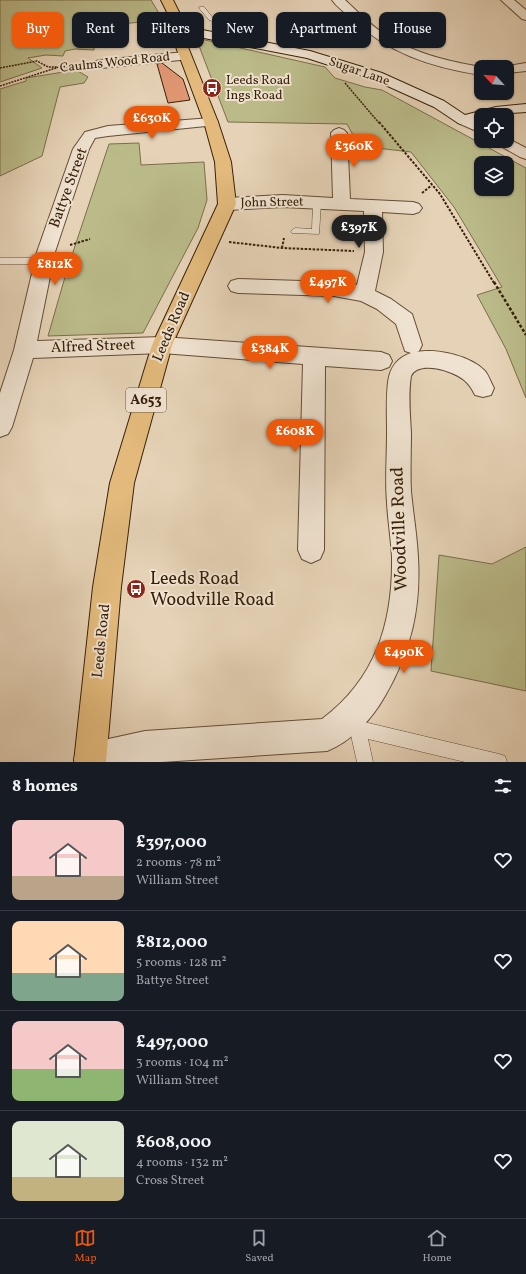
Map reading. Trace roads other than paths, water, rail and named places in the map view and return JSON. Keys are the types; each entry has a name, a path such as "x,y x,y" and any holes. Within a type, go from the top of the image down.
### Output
{"main road":[{"name":"Leeds Road","path":"167,0 173,12"},
{"name":"Leeds Road","path":"90,760 107,587 122,483 162,345 227,204 223,162 211,122 182,48"}],"street":[{"path":"338,0 381,37 400,48 453,67 474,70"},
{"path":"507,0 526,16"},
{"name":"Sugar Lane","path":"268,47 310,55 341,66 377,76 412,94 439,104 474,126"},
{"name":"Caulms Wood Road","path":"101,64 186,56"},
{"path":"514,68 526,67"},
{"path":"514,109 526,108"},
{"path":"464,120 474,118"},
{"name":"Battye Street","path":"0,427 25,350 44,261 81,149 90,135 145,121 211,122"},
{"path":"339,133 342,204"},
{"path":"514,148 526,154"},
{"name":"John Street","path":"227,204 283,201 413,208"},
{"path":"365,294 374,252 373,206"},
{"path":"238,286 334,289 365,294 384,304 405,320 412,345"},
{"name":"Alfred Street","path":"25,350 162,345 381,361"},
{"path":"311,550 314,356"},
{"name":"Woodville Road","path":"90,760 146,747 327,735 342,725 356,721 391,653 399,628 405,557 398,496 400,375 411,363 419,360 432,359 445,361 462,367 477,377 483,388"}],"lane":[{"path":"202,8 212,19"},
{"path":"295,231 316,232 317,203"},
{"path":"0,260 44,261"},
{"path":"365,762 356,721 499,762"}],"place":[{"name":"Leeds Road Ings Road","path":"212,88"},
{"name":"Leeds Road Woodville Road","path":"136,589"}]}
